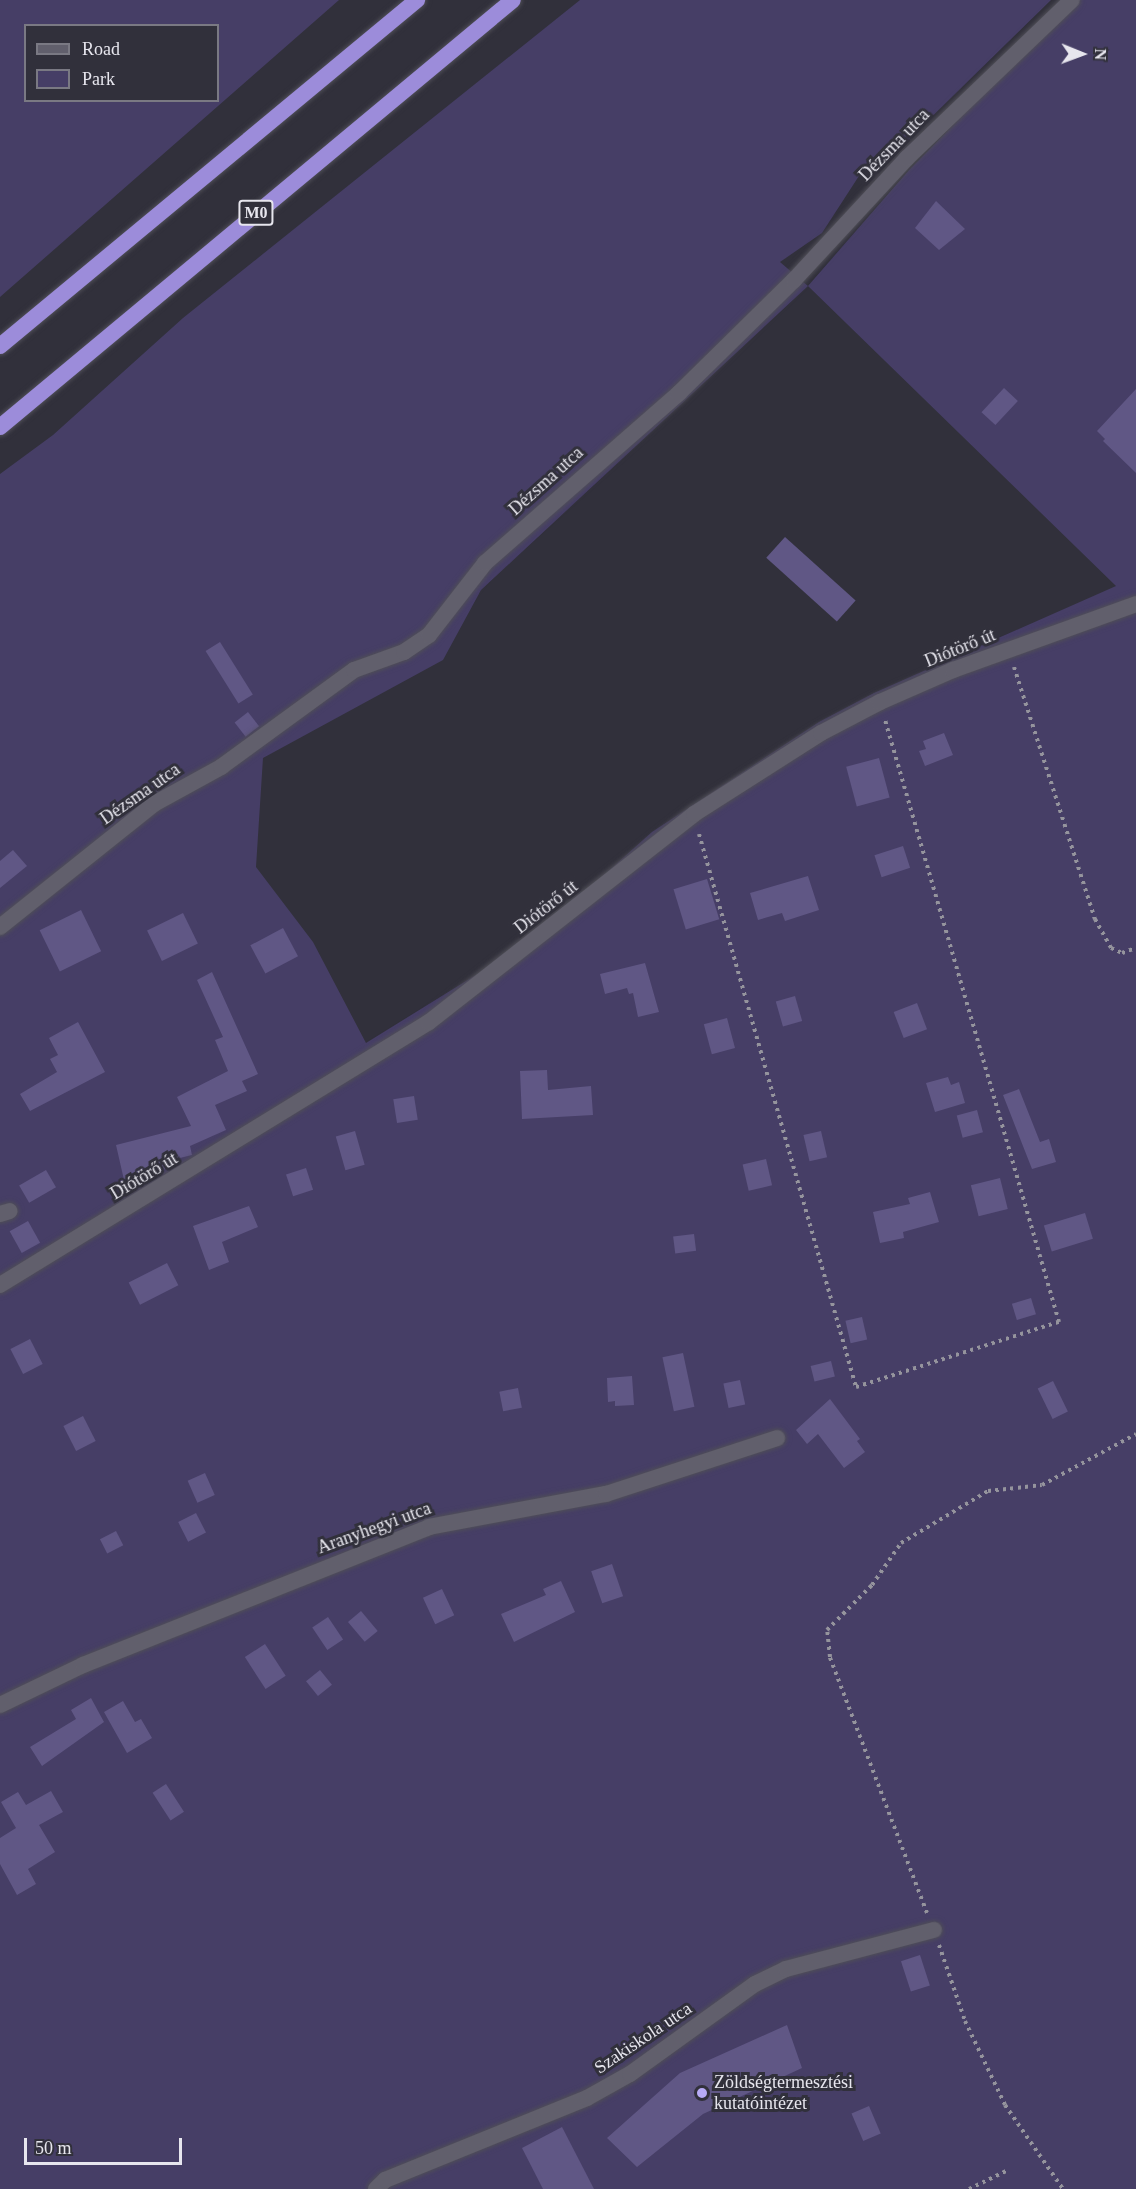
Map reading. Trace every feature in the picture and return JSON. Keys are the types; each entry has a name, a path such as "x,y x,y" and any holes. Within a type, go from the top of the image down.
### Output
{"highway":[{"path":"0,346 417,0"},
{"name":"M0","path":"0,428 513,0"}],"street":[{"name":"Dézsma utca","path":"0,927 154,804 221,767 354,670 404,652 429,635 485,563 679,393 794,280 906,158 1072,0"},
{"name":"Diótörő út","path":"0,1286 429,1022 694,814 821,733 879,702 1008,649 1136,604"},
{"name":"Aranyhegyi utca","path":"0,1705 83,1665 429,1527 606,1494 777,1438"},
{"name":"Szakiskola utca","path":"376,2189 385,2180 587,2098 630,2074 754,1984 786,1969 934,1930"}],"path":[{"path":"1008,649 1095,919 1111,948 1122,952 1136,948"},
{"path":"694,814 856,1387 1059,1322 879,702"},
{"path":"1063,2189 1005,2105 965,2021 934,1930 830,1657 827,1630 872,1585 901,1543 933,1522 988,1491 1042,1485 1136,1434"},
{"path":"969,2189 1006,2171"}],"green space":[{"path":"0,0 339,0 0,297"},
{"path":"580,0 1051,0 904,144 868,162 822,233 780,262 808,286 909,170 1077,0 1136,0 1136,2189 0,2189 0,474 53,435 183,318","holes":["808,286 1116,586 874,693 819,722 652,832 529,942 366,1043 313,942 256,867 263,758 443,660 481,590"]}],"building":[{"path":"936,201 965,229 939,250 915,228"},
{"path":"1004,388 1018,401 995,425 981,412"},
{"path":"1136,389 1136,473 1103,441 1105,439 1097,431"},
{"path":"785,537 856,601 837,621 766,558"},
{"path":"220,642 253,695 238,704 206,651"},
{"path":"248,712 259,726 246,737 235,722"},
{"path":"944,733 953,755 925,766 919,751 926,749 923,741"},
{"path":"879,758 890,798 857,806 846,767"},
{"path":"903,846 910,868 882,877 874,855"},
{"path":"13,850 27,866 0,888 0,861"},
{"path":"808,876 819,910 785,921 782,913 758,920 750,893"},
{"path":"707,879 719,919 686,929 674,889"},
{"path":"81,910 101,951 60,972 40,930"},
{"path":"183,913 198,944 162,961 147,931"},
{"path":"283,928 298,956 265,974 250,945"},
{"path":"645,963 659,1012 638,1017 633,993 629,994 627,988 605,994 600,974"},
{"path":"212,972 258,1074 242,1081 247,1091 215,1105 226,1130 190,1146 192,1155 164,1162 166,1169 124,1180 116,1145 191,1126 177,1097 228,1071 215,1040 223,1037 197,980"},
{"path":"795,996 802,1021 783,1027 776,1002"},
{"path":"917,1003 927,1029 904,1038 894,1012"},
{"path":"727,1018 735,1048 712,1054 704,1024"},
{"path":"78,1022 105,1072 30,1111 20,1094 57,1072 50,1059 58,1055 49,1038"},
{"path":"547,1070 548,1090 591,1086 593,1115 522,1119 520,1071"},
{"path":"948,1077 951,1085 959,1082 965,1103 935,1112 926,1083"},
{"path":"1019,1089 1040,1142 1049,1139 1056,1162 1032,1169 1003,1095"},
{"path":"414,1096 418,1120 397,1123 393,1099"},
{"path":"977,1110 983,1132 963,1138 957,1115"},
{"path":"355,1131 365,1165 345,1170 336,1137"},
{"path":"821,1131 827,1157 810,1161 803,1135"},
{"path":"766,1159 772,1185 749,1191 743,1164"},
{"path":"306,1168 313,1190 293,1196 286,1174"},
{"path":"46,1170 56,1187 29,1203 19,1186"},
{"path":"1000,1178 1008,1209 979,1216 971,1185"},
{"path":"930,1192 939,1222 903,1232 904,1238 880,1243 873,1212 910,1204 908,1198"},
{"path":"249,1206 258,1227 222,1242 229,1262 209,1270 193,1226"},
{"path":"1085,1213 1093,1239 1052,1251 1044,1226"},
{"path":"28,1221 40,1243 22,1253 10,1231"},
{"path":"694,1234 696,1251 675,1253 673,1237"},
{"path":"167,1263 178,1285 140,1305 129,1283"},
{"path":"1031,1298 1036,1314 1017,1320 1012,1304"},
{"path":"862,1317 867,1339 851,1343 845,1321"},
{"path":"30,1339 43,1364 23,1374 10,1349"},
{"path":"683,1353 694,1407 674,1411 662,1357"},
{"path":"831,1361 835,1377 814,1382 811,1366"},
{"path":"632,1376 634,1405 615,1406 615,1401 608,1402 607,1378"},
{"path":"740,1380 745,1404 729,1408 723,1384"},
{"path":"1053,1381 1068,1412 1053,1419 1038,1388"},
{"path":"518,1388 522,1408 503,1411 499,1392"},
{"path":"830,1399 860,1439 857,1441 865,1452 844,1468 818,1434 807,1444 796,1430"},
{"path":"83,1416 96,1441 76,1451 63,1426"},
{"path":"205,1473 215,1495 197,1503 188,1481"},
{"path":"196,1513 206,1533 188,1542 178,1522"},
{"path":"116,1531 123,1545 107,1553 100,1539"},
{"path":"612,1564 623,1596 602,1603 591,1571"},
{"path":"561,1581 575,1612 514,1642 501,1614 546,1595 543,1589"},
{"path":"442,1589 454,1615 435,1624 423,1598"},
{"path":"361,1611 378,1631 365,1642 348,1622"},
{"path":"328,1617 343,1639 327,1650 312,1628"},
{"path":"265,1644 286,1676 266,1689 245,1657"},
{"path":"320,1670 332,1685 318,1696 306,1681"},
{"path":"91,1698 104,1722 42,1766 30,1747 76,1719 71,1710"},
{"path":"123,1701 135,1722 141,1719 152,1738 127,1753 104,1712"},
{"path":"166,1784 184,1812 171,1820 153,1793"},
{"path":"51,1791 63,1812 39,1825 55,1852 28,1869 36,1884 17,1895 0,1864 0,1838 16,1828 1,1802 18,1792 26,1805"},
{"path":"920,1955 930,1985 911,1992 901,1961"},
{"name":"Zöldségtermesztési kutatóintézet","path":"787,2025 802,2068 703,2114 637,2167 607,2138 680,2073"},
{"path":"869,2106 881,2134 863,2141 852,2113"},
{"path":"562,2127 594,2189 543,2189 522,2148"}],"place":[{"name":"Zöldségtermesztési kutatóintézet","path":"702,2093"}]}
